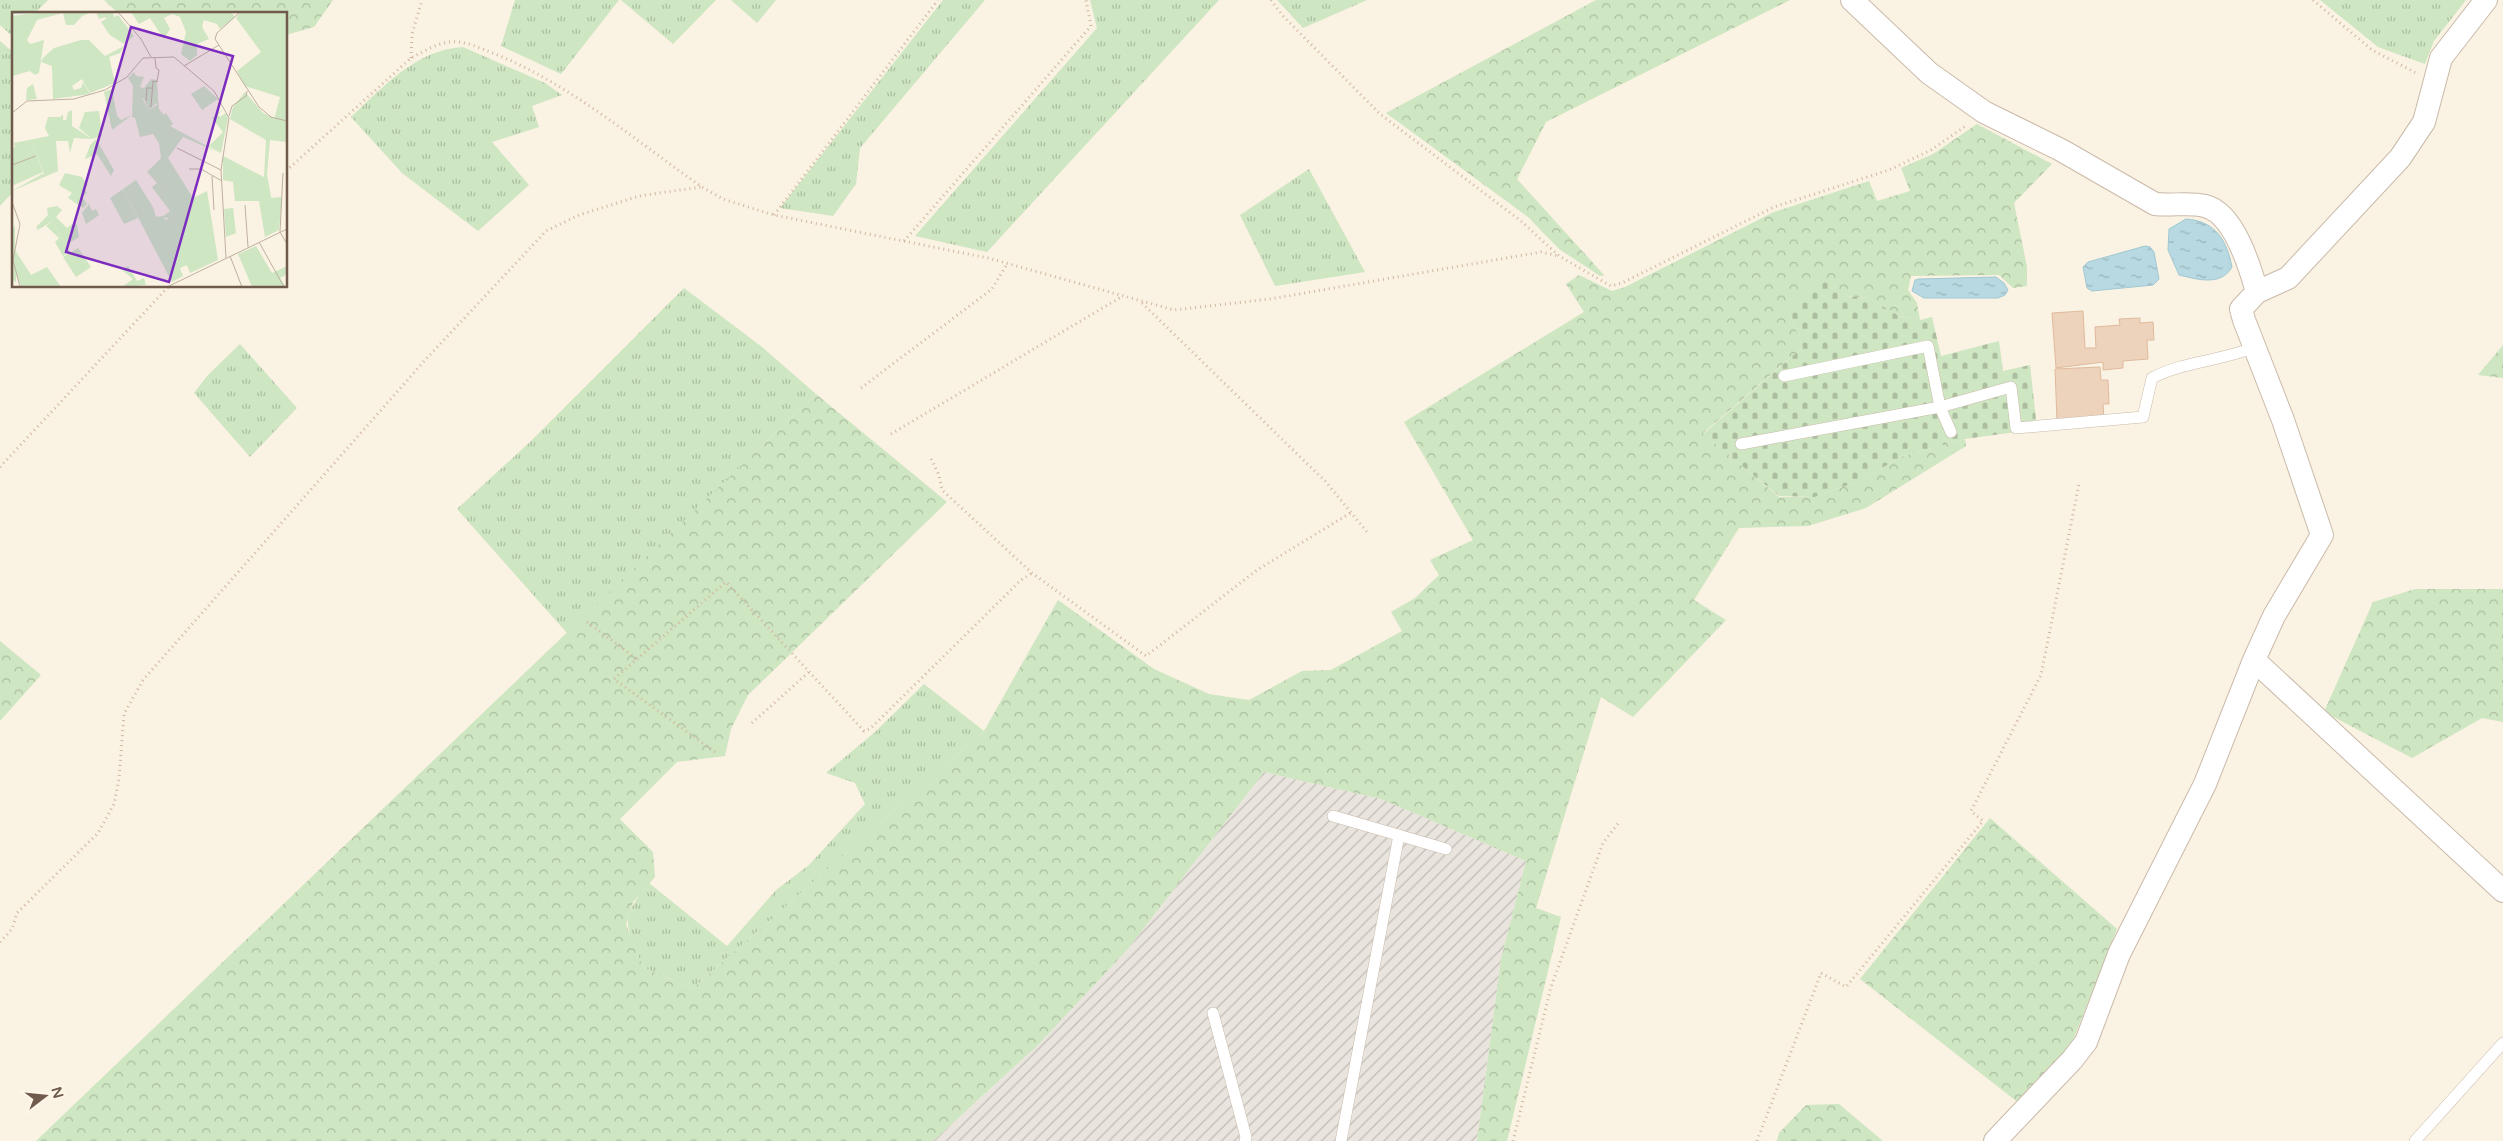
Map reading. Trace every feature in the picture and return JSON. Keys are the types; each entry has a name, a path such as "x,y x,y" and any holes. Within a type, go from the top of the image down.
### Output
{"street":[{"path":"1852,0 1929,73 1984,112 2070,155 2155,204 2211,208 2224,219 2239,240 2249,263 2257,292"},
{"path":"1995,1141 2072,1060 2086,1042 2119,954 2205,784 2254,660 2274,616 2322,535 2283,420 2241,309 2257,292 2288,278 2400,158 2424,122 2442,58 2486,0"},
{"path":"2254,660 2503,891"}],"lane":[{"path":"1784,376 1928,346 1940,407 1951,432"},
{"path":"1741,444 1940,407 2011,387 2016,428 2143,417 2152,378 2167,370 2235,355 2254,347"},
{"path":"1333,816 1446,849"},
{"path":"1341,1141 1399,836"},
{"path":"1213,1014 1246,1137 1245,1141"},
{"path":"2415,1141 2503,1043"}],"path":[{"path":"411,58 412,34 422,0"},
{"path":"774,215 938,0"},
{"path":"904,241 1090,26 1086,0"},
{"path":"1271,0 1282,15 1380,114 1521,221 1558,256 1611,286 1622,283 1774,207 1889,170 1931,150 1984,112"},
{"path":"2313,0 2372,50 2434,84"},
{"path":"288,169 411,58 449,42 461,42 510,60 568,90 702,187 723,199 774,215 988,258 1142,303 1174,310 1270,299 1542,252 1558,256"},
{"path":"0,942 12,929 17,913 98,833 114,804 119,779 124,714 143,680 427,358 546,231 579,215 639,196 702,187"},
{"path":"861,388 992,289 1007,264"},
{"path":"0,467 168,288"},
{"path":"891,434 1121,297"},
{"path":"1142,303 1326,482 1367,532"},
{"path":"931,459 939,475 942,490 1032,573 1146,656 1257,570 1352,512"},
{"path":"1757,1141 1821,972 1846,988 1982,821 1971,811 2041,675 2079,484"},
{"path":"714,752 614,678 726,582 864,731 870,730 1021,580 1032,573"},
{"path":"587,622 637,659"},
{"path":"752,723 809,672"},
{"path":"1514,1141 1551,987 1602,843 1620,821"}],"shaded area":[{"path":"1264,772 1381,799 1526,861 1501,959 1477,1141 933,1141 1037,1046 1127,950"}],"green space":[{"path":"0,0 48,0 36,12 12,12 11,35 0,25"},
{"path":"104,0 333,0 314,27 288,34 288,12 117,12"},
{"path":"515,0 619,0 561,74 501,46"},
{"path":"621,0 716,0 673,44"},
{"path":"731,0 776,0 757,23"},
{"path":"943,0 985,0 860,148 856,184 833,216 780,208"},
{"path":"1090,0 1219,0 987,252 915,236 1097,28"},
{"path":"1277,0 1367,0 1303,28"},
{"path":"1596,0 1790,0 1546,122 1517,179 1604,275 1600,276 1559,249 1528,217 1386,113"},
{"path":"2320,0 2466,0 2434,41 2425,64 2378,47"},
{"path":"0,41 12,51 12,193 0,206"},
{"path":"463,47 545,83 562,95 532,106 539,127 492,142 529,185 478,231 402,173 351,117 389,82 416,62 430,55"},
{"path":"1977,124 2052,164 2014,203 2027,267 2027,286 2013,288 1999,275 1911,276 1908,290 1917,303 1920,320 1899,316 1869,298 1843,296 1788,310 1803,347 1703,433 1779,497 1815,497 1859,481 1903,456 1965,439 1966,446 1866,508 1808,526 1739,528 1694,600 1726,620 1633,717 1601,697 1536,908 1561,917 1507,1141 1477,1141 1501,959 1526,861 1381,799 1264,772 1127,950 1037,1046 933,1141 36,1141 816,394 947,502 748,695 731,729 725,756 677,762 620,819 653,852 655,877 633,902 626,925 643,967 692,989 984,731 1058,600 1154,669 1209,694 1249,700 1302,671 1331,670 1402,631 1391,612 1415,598 1439,575 1430,560 1473,540 1404,422 1584,312 1566,284 1579,275 1612,291 1625,287 1774,212 1869,181 1877,201 1910,191 1901,168 1933,154"},
{"path":"1309,169 1365,272 1275,286 1240,215"},
{"path":"1820,276 1843,296 1869,298 1899,316 1920,320 1932,317 1941,356 1999,341 2003,371 2030,365 2037,429 1965,439 1903,456 1859,481 1815,497 1779,496 1703,434 1803,347 1788,310"},
{"path":"684,288 762,347 816,394 567,633 457,509 531,441"},
{"path":"240,344 297,408 250,457 194,393 208,375"},
{"path":"2503,345 2503,378 2478,375"},
{"path":"2415,589 2503,589 2503,722 2482,718 2412,758 2324,712 2373,602"},
{"path":"0,641 41,675 0,721"},
{"path":"924,684 984,731 692,989 643,967 632,942 628,924 633,906 649,883 727,946 776,890 809,865 865,804 855,783 826,773 875,732"},
{"path":"1990,818 2117,929 2066,1058 2020,1104 1860,979"},
{"path":"1839,1104 1883,1141 1777,1141 1779,1133 1806,1105"}],"water":[{"path":"2186,219 2205,224 2218,234 2230,258 2232,267 2227,273 2221,277 2208,280 2179,275 2168,250 2169,229"},
{"path":"2145,246 2150,247 2154,252 2159,279 2153,285 2092,291 2087,288 2083,267 2088,262"},
{"path":"1996,277 2004,283 2008,290 2005,295 1998,298 1924,298 1912,291 1915,280 1919,279"}],"building":[{"path":"2083,311 2085,348 2096,348 2095,327 2120,325 2119,319 2140,318 2140,323 2153,322 2154,340 2147,340 2148,359 2123,361 2123,368 2103,370 2103,362 2056,368 2052,313"},
{"path":"2100,367 2101,380 2108,380 2109,404 2103,404 2104,419 2057,421 2055,369"}]}
